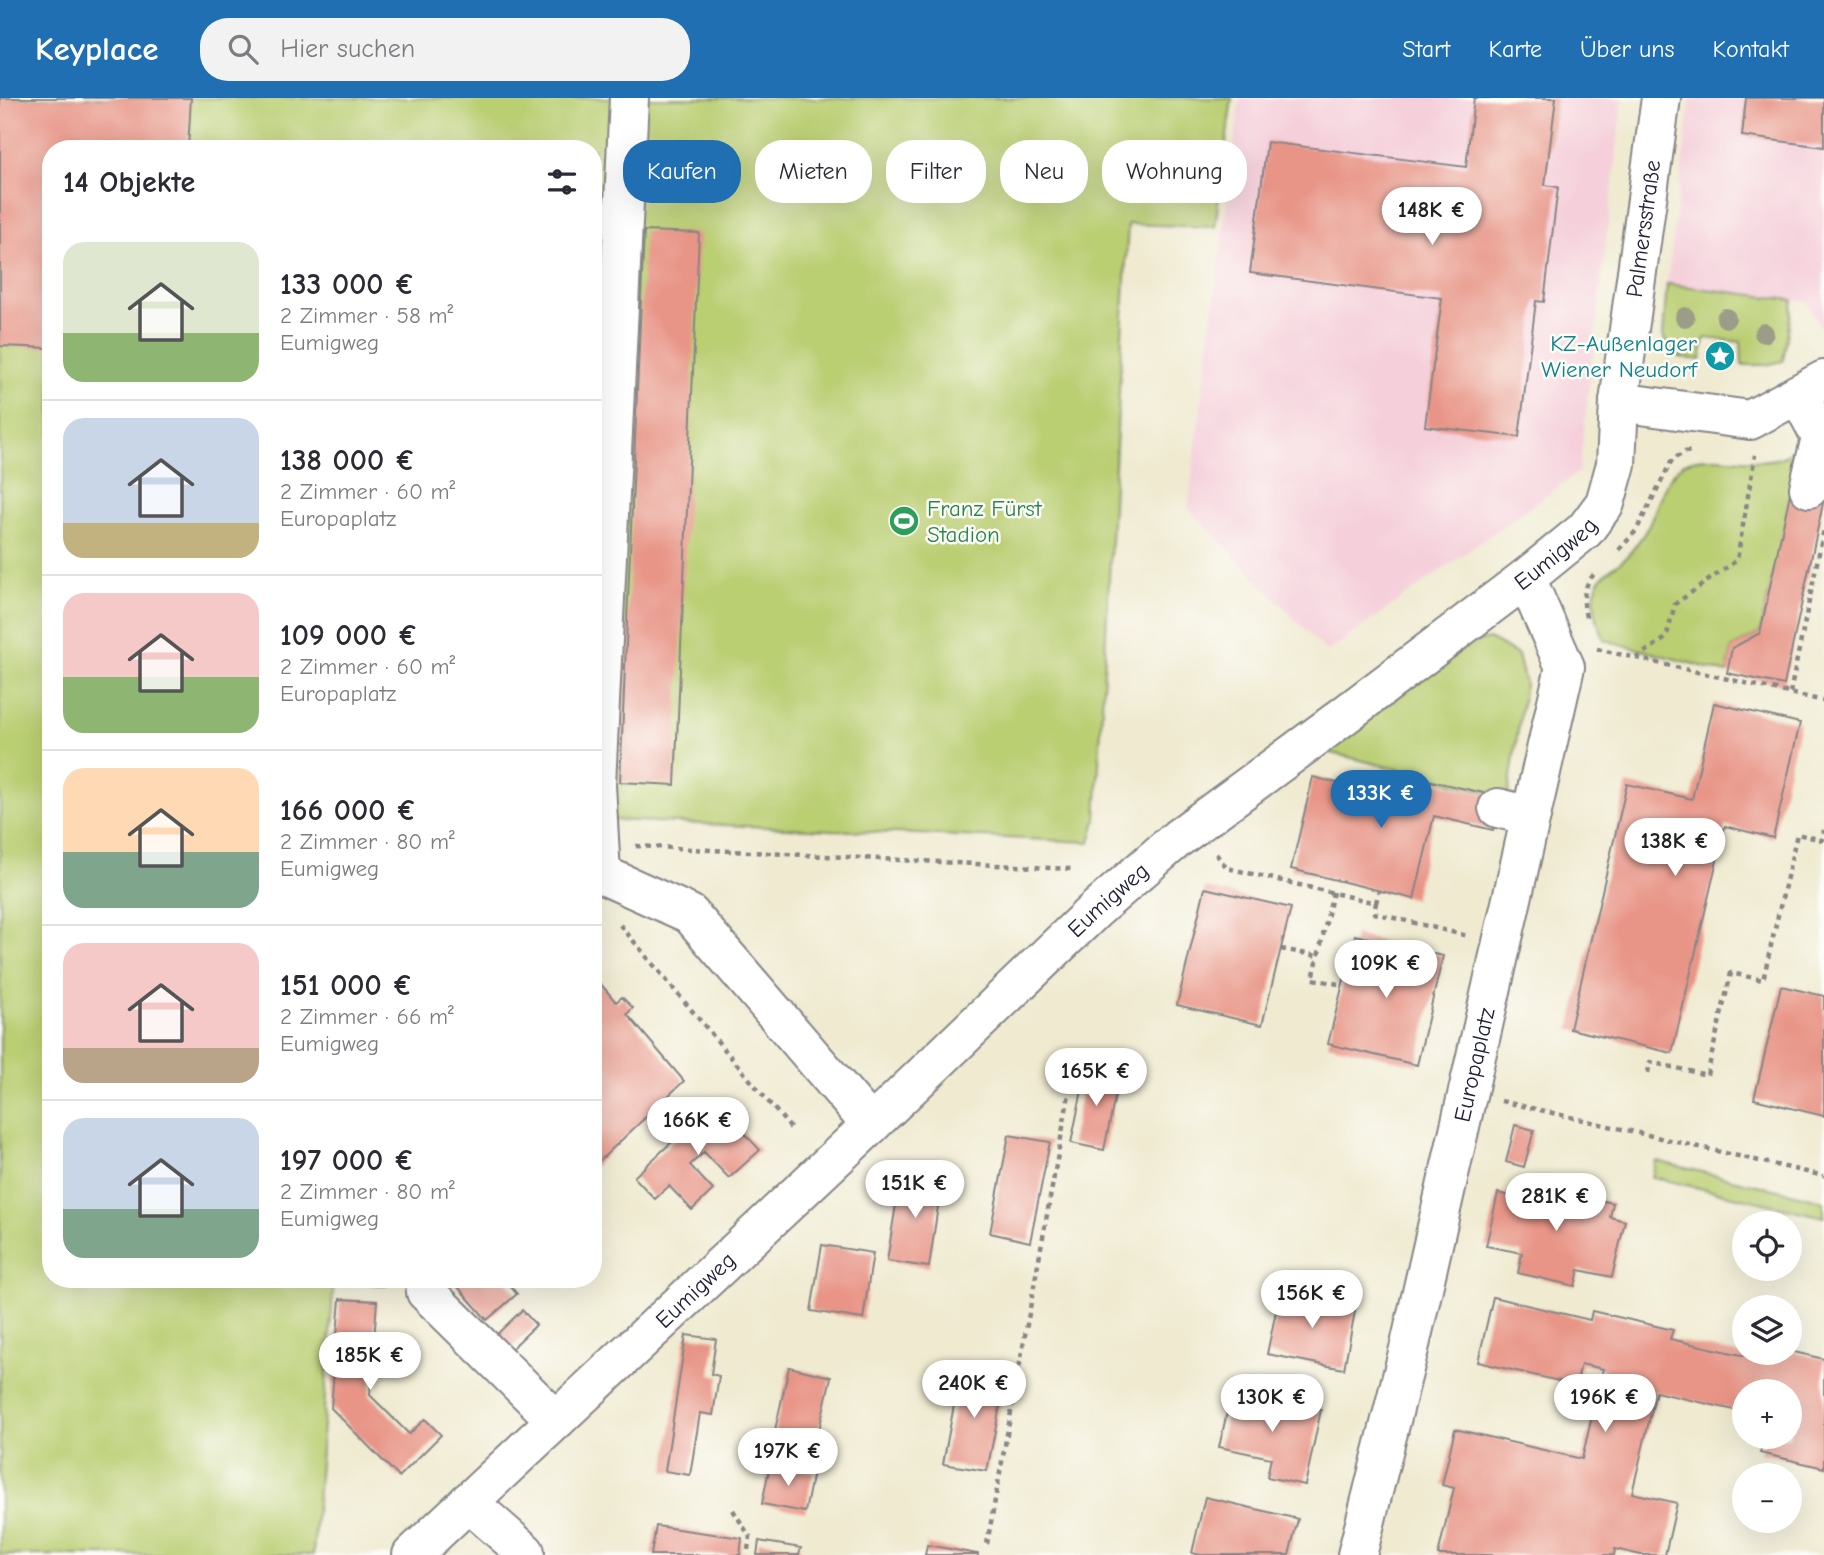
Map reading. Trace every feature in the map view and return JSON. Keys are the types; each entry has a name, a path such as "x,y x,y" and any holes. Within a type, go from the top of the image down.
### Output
{"street":[{"path":"602,660 629,98"},
{"name":"Palmersstraße","path":"1619,402 1661,98"},
{"path":"1619,402 1750,420 1811,387 1821,437 1809,488"},
{"name":"Eumigweg","path":"412,1555 871,1125 1094,911 1178,838 1333,724 1586,530 1605,503 1616,464 1619,402"},
{"name":"Europaplatz","path":"1357,1555 1503,945 1515,812 1565,667 1526,578"},
{"path":"602,860 690,914 871,1125"},
{"path":"426,1288 426,1292 556,1420"},
{"path":"468,1502 525,1552"}],"path":[{"path":"1618,551 1636,531 1672,460 1685,452 1695,451"},
{"path":"1636,658 1666,638 1675,604 1737,560 1755,455 1744,454"},
{"path":"1790,693 1824,529"},
{"path":"1587,624 1584,612 1586,586 1600,568"},
{"path":"1595,660 1593,648 1824,701"},
{"path":"1194,826 1227,868 1376,903"},
{"path":"1648,1073 1650,1062 1707,1075 1731,973 1763,980 1797,834 1822,840 1824,830"},
{"path":"602,859 1071,869"},
{"path":"602,882 603,905 793,1130"},
{"path":"1379,890 1374,913 1503,945"},
{"path":"1333,892 1313,979 1343,985"},
{"path":"1281,949 1318,956"},
{"path":"987,1544 1077,1050"},
{"path":"1503,1089 1500,1101 1824,1177"},
{"path":"733,1510 750,1537 747,1555"}],"shaded area":[{"path":"1240,98 1623,98 1579,472 1327,652 1188,508 1227,203 1247,203 1247,140 1235,140"},
{"path":"1691,98 1824,98 1824,334 1807,302 1667,284"}],"green space":[{"path":"0,98 1232,98 1226,140 1102,140 1102,203 1218,203 1215,227 1128,224 1096,820 1090,842 602,819 602,140 42,140 42,1288 333,1288 313,1555 0,1555"},
{"path":"1667,284 1793,300 1783,361 1766,365 1742,365 1741,342 1705,338 1701,360 1683,358 1669,352 1663,335"},
{"path":"1797,446 1801,449 1760,633 1732,648 1727,673 1604,640 1595,608 1598,583 1636,546 1650,524 1662,492 1673,473 1689,461 1712,458 1763,461 1786,455"},
{"path":"1489,639 1518,655 1525,684 1508,797 1324,751 1471,643"},
{"path":"1656,1161 1824,1201 1824,1217 1802,1211 1652,1177"}],"building":[{"path":"0,98 191,98 189,140 42,140 42,348 0,346"},
{"path":"1474,98 1556,98 1545,185 1558,187 1544,302 1536,301 1519,437 1425,426 1442,298 1250,273 1267,142 1466,167"},
{"path":"1746,98 1824,98 1824,147 1742,136"},
{"path":"644,231 699,233 675,785 620,782"},
{"path":"1792,484 1824,499 1784,685 1727,673 1732,648 1760,633"},
{"path":"1714,703 1800,723 1773,838 1725,826 1672,1053 1570,1029 1627,784 1692,799"},
{"path":"1396,773 1501,797 1493,830 1434,816 1414,899 1291,869 1313,777 1390,796"},
{"path":"1205,888 1291,908 1262,1025 1177,1005"},
{"path":"1355,935 1443,956 1417,1065 1328,1044"},
{"path":"602,986 616,1002 622,997 633,1008 627,1014 684,1081 602,1158"},
{"path":"1781,986 1824,996 1824,1116 1754,1099"},
{"path":"1087,1066 1120,1072 1104,1150 1071,1143"},
{"path":"715,1102 760,1150 729,1178 704,1152 690,1165 713,1190 692,1210 669,1186 655,1199 634,1177"},
{"path":"1515,1125 1534,1130 1524,1167 1506,1162"},
{"path":"1009,1135 1050,1142 1030,1242 990,1233"},
{"path":"901,1173 942,1179 929,1267 887,1261"},
{"path":"1518,1182 1613,1203 1610,1217 1625,1221 1612,1277 1579,1270 1575,1286 1518,1273 1522,1253 1486,1246 1498,1193 1515,1197"},
{"path":"822,1245 873,1253 863,1319 811,1311"},
{"path":"459,1288 512,1288 517,1294 487,1320"},
{"path":"1280,1292 1356,1306 1344,1369 1267,1354"},
{"path":"1493,1297 1590,1320 1592,1311 1673,1330 1670,1339 1732,1353 1732,1365 1802,1365 1802,1354 1824,1359 1824,1468 1760,1453 1761,1449 1802,1449 1802,1379 1732,1379 1732,1409 1656,1392 1632,1493 1677,1503 1665,1555 1641,1555 1615,1549 1614,1555 1438,1555 1454,1488 1442,1485 1455,1429 1582,1459 1603,1369 1581,1364 1576,1385 1478,1362"},
{"path":"340,1299 377,1301 370,1395 409,1434 425,1419 441,1435 399,1477 331,1408"},
{"path":"522,1310 536,1325 506,1354 492,1339"},
{"path":"686,1335 716,1339 711,1374 719,1376 713,1415 700,1413 690,1475 665,1471"},
{"path":"789,1367 831,1377 813,1456 771,1448"},
{"path":"961,1368 1006,1376 987,1471 943,1464"},
{"path":"1232,1391 1321,1410 1305,1485 1267,1477 1271,1458 1219,1447"},
{"path":"770,1464 813,1472 805,1512 762,1504"},
{"path":"1205,1497 1298,1519 1289,1555 1192,1553"},
{"path":"656,1526 742,1538 740,1555 651,1555"},
{"path":"759,1541 801,1548 799,1555 757,1555"},
{"path":"927,1545 978,1554 978,1555 925,1555"}],"place":[{"name":"KZ-Außenlager Wiener Neudorf","path":"1720,356"},
{"name":"Franz Fürst Stadion","path":"904,521"}]}
